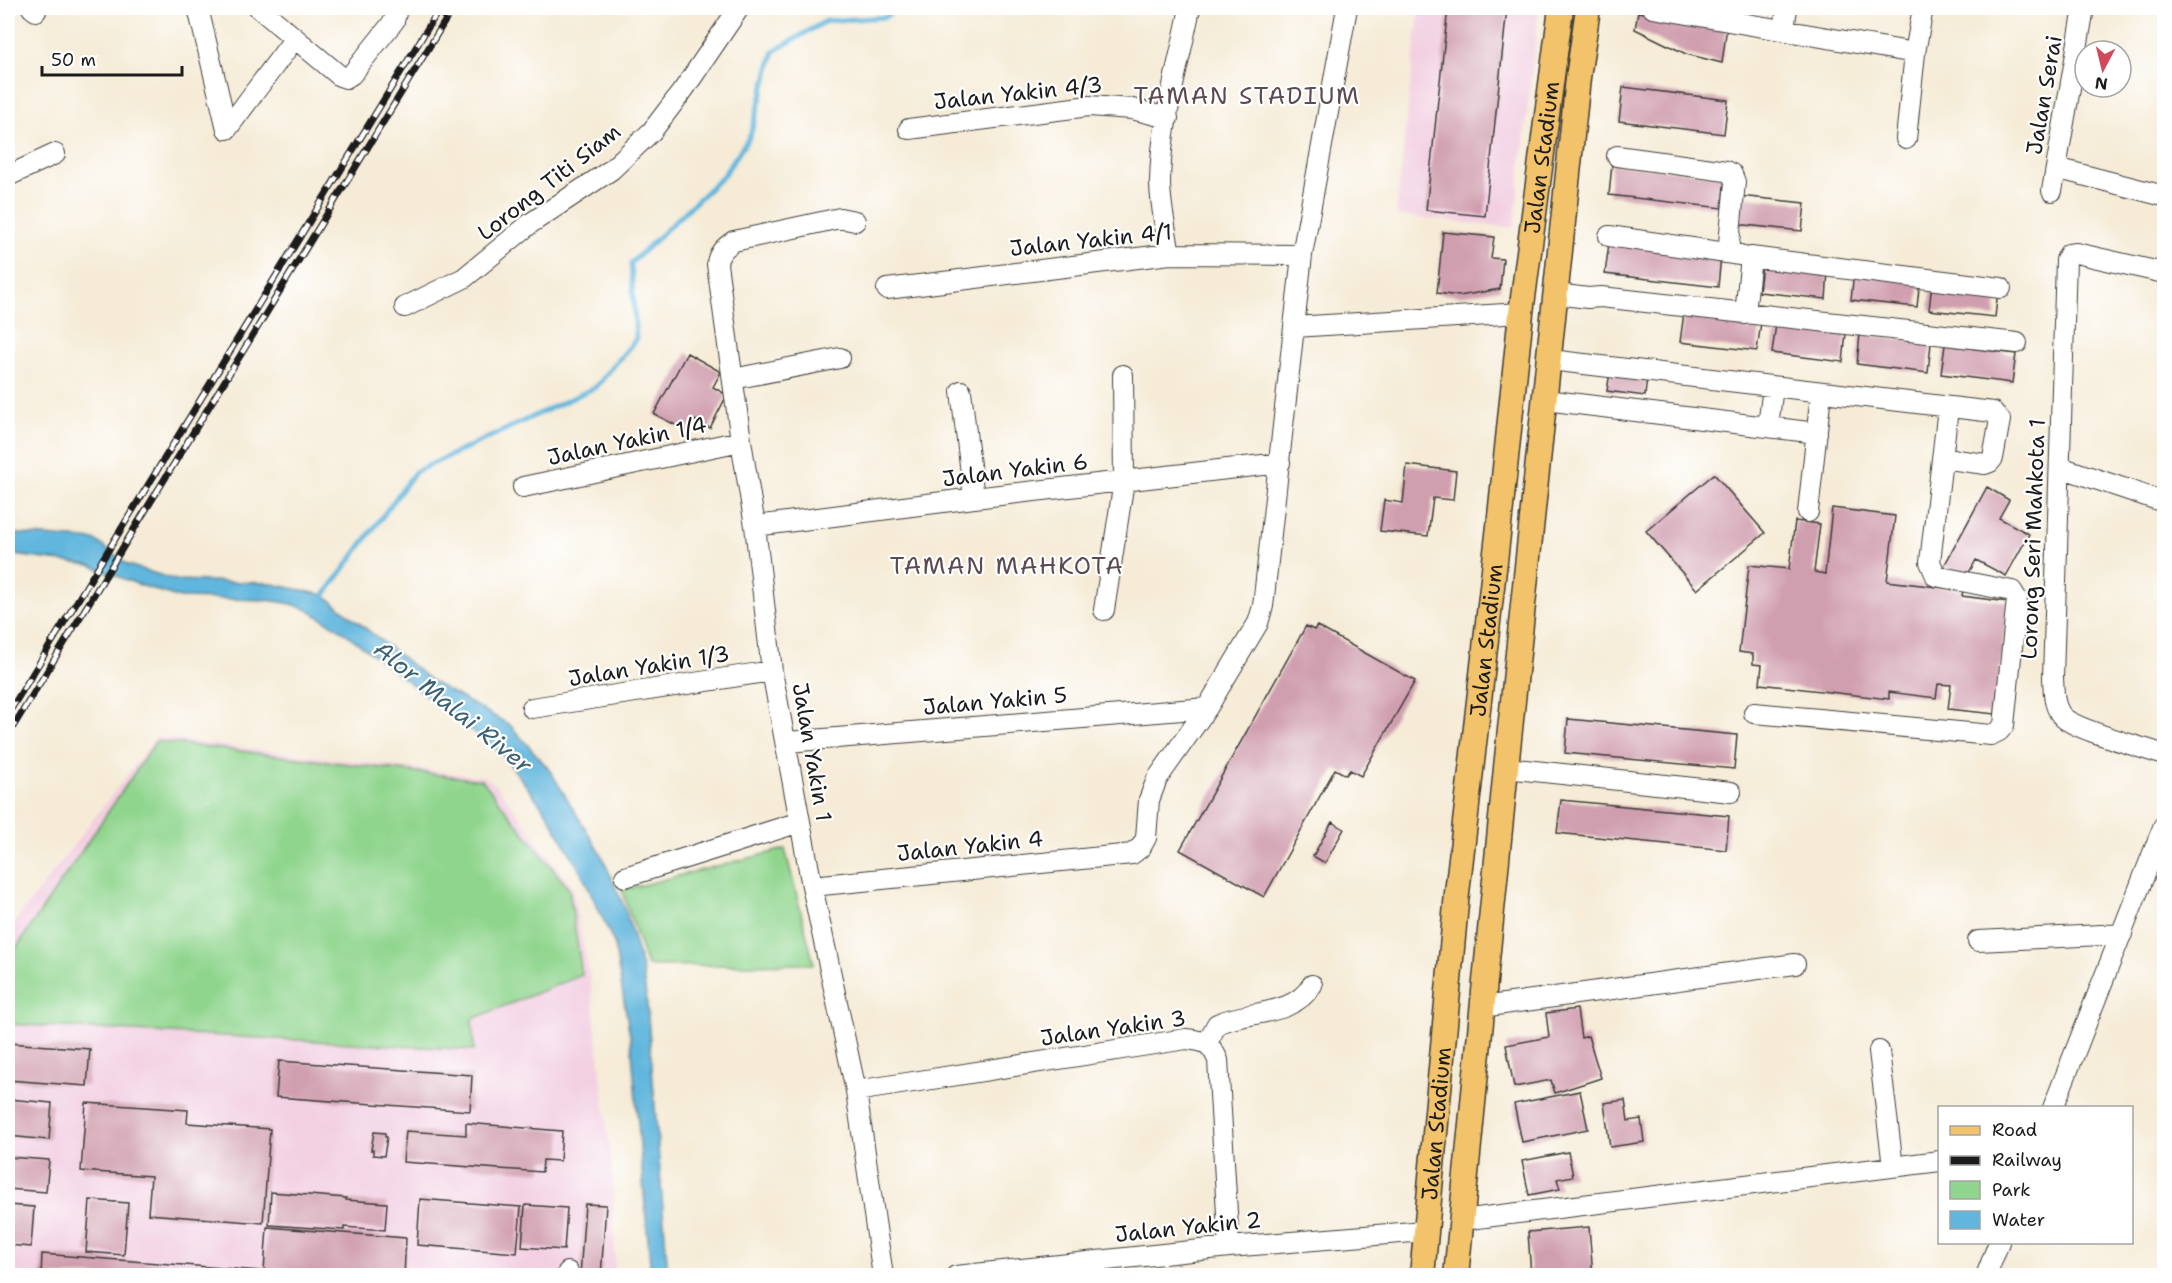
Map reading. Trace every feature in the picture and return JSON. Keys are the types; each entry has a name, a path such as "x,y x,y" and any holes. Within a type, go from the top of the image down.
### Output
{"main road":[{"name":"Jalan Stadium","path":"1422,1275 1458,893 1521,313 1561,8"},
{"name":"Jalan Stadium","path":"1456,1275 1506,768 1578,78 1588,8"}],"street":[{"path":"198,8 227,129 295,38"},
{"path":"259,8 340,76 346,78 352,74 396,19 396,13 391,8"},
{"name":"Lorong Titi Siam","path":"405,307 464,278 531,224 611,170 652,131 684,89 739,8"},
{"path":"1170,254 1160,182 1162,152 1190,8"},
{"path":"1207,708 1250,638 1263,606 1302,255 1347,8"},
{"path":"1653,8 1916,53"},
{"path":"1784,30 1787,8"},
{"path":"1906,139 1923,8"},
{"name":"Jalan Serai","path":"2052,191 2084,8"},
{"name":"Jalan Yakin 4/3","path":"909,129 1089,106 1132,109 1168,118"},
{"path":"8,176 55,154"},
{"path":"1617,156 1726,171 1732,174 1735,182 1728,253"},
{"path":"2056,168 2164,196"},
{"name":"Jalan Yakin 1","path":"855,221 840,218 734,241 722,251 717,264 755,526 772,671 812,886 856,1091 883,1275"},
{"path":"1609,236 2001,288"},
{"name":"Lorong Seri Mahkota 1","path":"2164,273 2076,253 2069,254 2066,260 2053,678 2056,706 2064,717 2084,728 2164,754"},
{"name":"Jalan Yakin 4/1","path":"887,289 1170,254 1302,255"},
{"path":"1745,314 1751,256"},
{"path":"1556,294 1588,298 1601,297 2017,344"},
{"path":"1294,327 1521,313"},
{"path":"733,379 840,358"},
{"path":"1550,360 1993,412 2000,420 1993,458 1990,462 1985,464 1942,458"},
{"path":"1104,610 1124,481 1123,375"},
{"path":"1768,426 1773,387"},
{"path":"962,391 974,498"},
{"path":"1808,512 1821,393"},
{"path":"1545,400 1817,433"},
{"path":"1754,713 1991,735 2004,725 2017,598 2012,591 1942,579 1936,576 1930,562 1948,408"},
{"name":"Jalan Yakin 1/4","path":"523,487 741,441"},
{"name":"Jalan Yakin 6","path":"755,526 1280,463"},
{"path":"2060,467 2164,502"},
{"name":"Jalan Yakin 1/3","path":"532,708 772,671"},
{"name":"Jalan Yakin 5","path":"787,742 1207,708"},
{"name":"Jalan Yakin 4","path":"812,886 1132,854 1141,847 1146,838 1149,800 1157,779 1207,708"},
{"path":"1506,768 1731,792"},
{"path":"625,877 800,822"},
{"path":"2053,1106 2164,825"},
{"path":"1978,941 2122,934"},
{"path":"1482,1007 1795,964"},
{"path":"1207,1043 1217,1024 1242,1015 1293,1004 1307,994 1312,985"},
{"name":"Jalan Yakin 3","path":"856,1091 1186,1039 1207,1043 1218,1060 1229,1247"},
{"path":"1879,1051 1893,1167"},
{"path":"1461,1220 1938,1161"},
{"name":"Jalan Yakin 2","path":"956,1275 1229,1247 1425,1231"},
{"path":"1986,1275 1998,1244"}],"shaded area":[{"path":"1419,8 1539,8 1514,228 1396,215"},
{"path":"156,737 485,777 498,787 572,887 590,978 613,1179 615,1275 8,1275 8,931"}],"green space":[{"path":"156,741 482,780 569,889 582,975 472,1019 474,1050 8,1024 8,960"},
{"path":"785,849 814,964 647,966 622,890"}],"water":[{"name":"Alor Malai River","path":"8,533 95,540 128,565 176,580 268,583 324,595 433,682 510,725 549,769 601,854 626,911 642,968 647,1003 668,1275 651,1275 631,1041 614,943 582,874 547,813 502,754 341,630 308,610 292,604 267,600 180,598 89,565 8,554"}],"building":[{"path":"1448,8 1507,8 1485,216 1426,210"},
{"path":"1638,12 1727,26 1722,63 1686,54 1635,29"},
{"path":"1623,87 1728,100 1724,134 1619,121"},
{"path":"1612,164 1725,176 1722,208 1609,195"},
{"path":"1739,196 1805,203 1802,231 1736,224"},
{"path":"1443,232 1494,237 1491,258 1503,259 1500,289 1459,296 1437,293"},
{"path":"1609,243 1721,255 1718,287 1605,274"},
{"path":"1762,264 1828,271 1826,299 1759,292"},
{"path":"1854,272 1920,279 1917,307 1851,300"},
{"path":"1932,283 1998,290 1995,317 1929,310"},
{"path":"1684,313 1761,322 1757,351 1680,342"},
{"path":"1776,324 1846,333 1843,362 1772,353"},
{"path":"1860,334 1931,343 1928,373 1857,364"},
{"path":"1945,345 2016,354 2012,383 1941,374"},
{"path":"687,353 721,372 713,387 727,395 710,428 695,420 689,432 654,414"},
{"path":"1610,372 1647,376 1645,396 1607,391"},
{"path":"1407,465 1456,471 1453,500 1433,498 1428,536 1380,531 1384,500 1403,503"},
{"path":"1714,474 1765,533 1697,590 1646,531"},
{"path":"1987,487 2009,500 1999,518 2029,534 2006,576 1976,560 1966,578 1944,566"},
{"path":"1832,508 1895,516 1887,581 1963,590 1962,596 2008,602 1995,714 1948,709 1951,685 1938,684 1936,698 1889,692 1889,699 1760,684 1762,665 1753,664 1753,654 1739,652 1749,565 1789,569 1795,521 1820,524 1814,572 1825,574"},
{"path":"1306,626 1314,630 1317,626 1415,681 1361,776 1350,770 1346,775 1335,769 1264,897 1180,850"},
{"path":"1568,719 1737,735 1734,769 1565,753"},
{"path":"1561,800 1729,816 1726,850 1557,833"},
{"path":"1332,822 1344,829 1325,863 1313,856"},
{"path":"1577,1009 1581,1038 1588,1036 1601,1078 1555,1093 1551,1080 1514,1087 1506,1045 1549,1037 1546,1013"},
{"path":"8,1043 90,1049 87,1086 8,1080"},
{"path":"279,1061 472,1075 470,1111 276,1097"},
{"path":"1580,1091 1588,1129 1522,1142 1514,1104"},
{"path":"8,1099 52,1103 49,1140 8,1136"},
{"path":"1625,1100 1628,1121 1641,1119 1644,1142 1610,1147 1604,1103"},
{"path":"86,1103 188,1110 187,1123 270,1129 263,1223 148,1214 151,1176 81,1171"},
{"path":"466,1123 562,1131 560,1161 543,1160 542,1172 403,1162 406,1131 466,1135"},
{"path":"374,1132 385,1133 387,1137 384,1156 373,1155 373,1150 371,1150"},
{"path":"1568,1152 1573,1176 1557,1179 1560,1189 1529,1195 1522,1161"},
{"path":"8,1157 49,1160 46,1192 8,1189"},
{"path":"271,1192 387,1203 385,1230 269,1225"},
{"path":"420,1199 521,1207 517,1253 417,1245"},
{"path":"90,1200 128,1203 124,1255 86,1252"},
{"path":"585,1204 606,1205 601,1276 580,1276"},
{"path":"8,1205 34,1207 31,1247 8,1245"},
{"path":"525,1205 567,1208 564,1250 522,1247"},
{"path":"267,1227 406,1238 404,1276 316,1276 264,1271"},
{"path":"1589,1227 1593,1276 1531,1276 1528,1232"},
{"path":"42,1254 260,1271 260,1276 41,1276"}],"waterway":[{"path":"321,600 415,472 596,387 636,339 631,263 723,176 750,136 774,51 826,21 885,17 898,8"}],"railway":[{"path":"8,714 440,8"},
{"path":"8,735 453,8"}],"district":[{"name":"TAMAN STADIUM","path":"1247,96"},
{"name":"TAMAN MAHKOTA","path":"1007,566"}]}
